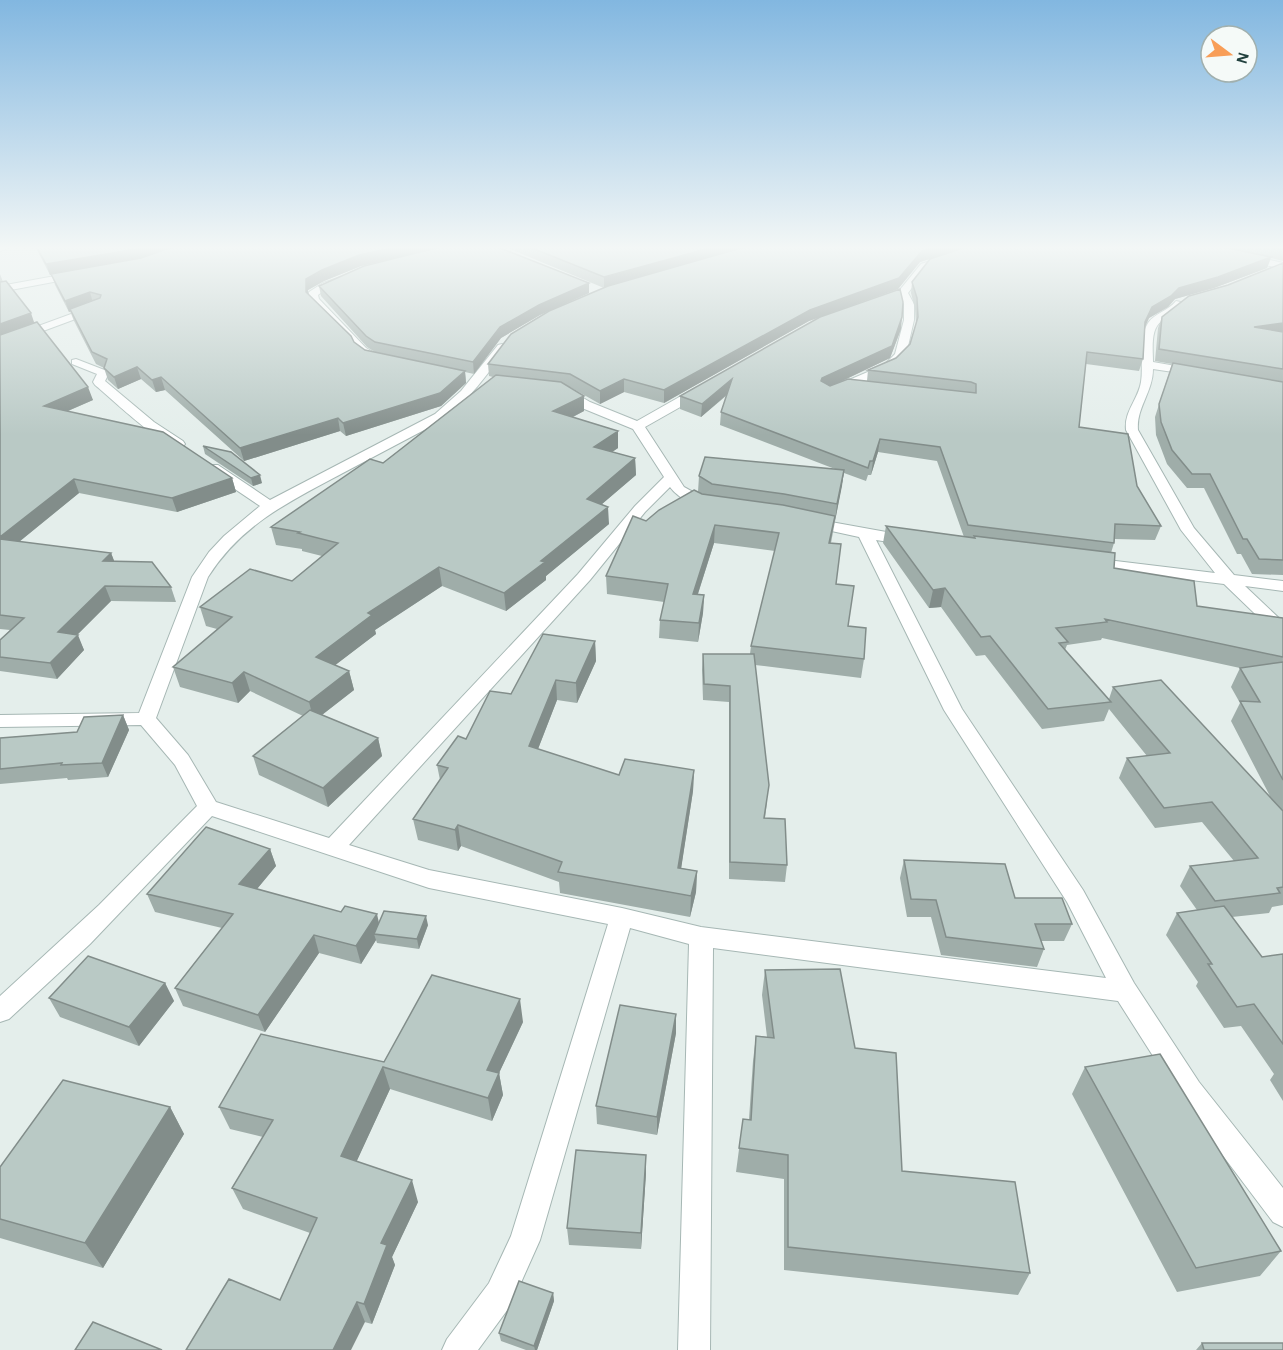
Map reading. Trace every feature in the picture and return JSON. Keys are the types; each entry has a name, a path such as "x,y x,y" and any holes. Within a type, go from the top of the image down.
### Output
{"street":[{"path":"0,344 93,309"},
{"path":"323,309 360,346 361,350 372,358 396,362"},
{"path":"828,393 888,367 900,355 909,320 909,309"},
{"path":"1176,309 1173,313 1155,321 1149,332 1146,386 1130,420 1132,430 1188,530 1229,580 1283,631"},
{"path":"146,719 200,577 214,555 229,539 269,506 439,417 466,395 506,342 516,337"},
{"path":"76,362 103,373 99,382 150,425 269,506"},
{"path":"1148,365 1202,374"},
{"path":"638,426 710,384"},
{"path":"848,386 870,388"},
{"path":"546,390 566,392 586,405 638,426 678,490 706,506 717,508"},
{"path":"333,848 584,577 640,509 671,478"},
{"path":"793,518 865,534 924,542"},
{"path":"865,534 953,710 1076,896 1125,991 1190,1091 1283,1212"},
{"path":"1076,561 1283,586"},
{"path":"0,721 146,719 162,733 192,773 208,807 429,879 622,916 701,937 1125,991"},
{"path":"0,1011 42,976 116,904 208,807"},
{"path":"458,1350 500,1294 525,1240 622,916"},
{"path":"694,1350 701,937"}],"building":[{"path":"0,309 28,309 31,313 0,324"},
{"path":"70,309 323,309 351,336 354,342 365,350 465,371 440,393 343,423 338,418 240,448 161,377 152,380 137,367 114,377 104,368 107,359 92,352"},
{"path":"341,309 532,309 500,327 473,362 375,342 366,336"},
{"path":"554,309 813,309 664,390 624,379 600,391 570,374 488,364 511,334"},
{"path":"843,309 903,309 902,317 892,346 822,378 821,381 830,386 848,379 976,393 976,384 971,382 868,370 896,358 910,344 918,317 918,309 1151,309 1145,322 1143,359 1087,352 1079,427 1128,434 1137,486 1161,526 1115,524 1114,543 968,525 940,447 880,439 873,461 870,461 868,468 721,412 732,379 702,404 680,396 820,317"},
{"path":"1172,309 1283,309 1283,323 1254,327 1283,332 1283,369 1159,349 1162,317"},
{"path":"37,322 88,387 44,406 163,432 232,478 172,498 74,479 0,537 0,335"},
{"path":"1173,363 1283,382 1283,560 1259,559 1247,539 1243,539 1210,474 1192,474 1172,450 1161,422 1159,404"},
{"path":"496,375 561,382 584,396 553,411 618,431 594,447 635,458 587,499 608,507 541,561 545,562 504,593 439,567 368,613 372,615 316,657 349,671 309,702 244,672 232,683 173,667 232,617 200,607 250,569 292,581 338,543 298,533 300,532 271,527 370,459 383,463"},
{"path":"203,446 231,452 260,475 251,478"},
{"path":"705,457 844,470 837,504 712,484 699,476"},
{"path":"694,490 702,494 783,505 835,516 829,543 841,544 836,584 854,586 848,626 866,628 864,659 751,646 779,533 715,525 693,594 704,595 699,623 660,620 668,584 606,576 633,516 646,521 659,510"},
{"path":"886,526 1115,553 1114,568 1194,581 1197,606 1283,618 1283,657 1105,619 1107,622 1056,628 1068,642 1059,643 1111,702 1048,709 990,636 981,637 945,588 933,590"},
{"path":"0,539 111,553 103,561 152,562 171,587 105,586 58,632 78,635 50,663 0,657 0,640 24,618 0,615"},
{"path":"543,634 595,641 576,683 556,680 529,746 619,775 625,759 694,770 678,868 697,871 691,896 558,872 562,862 458,825 455,830 413,819 448,768 437,765 458,736 466,739 490,691 511,694"},
{"path":"703,654 754,654 769,785 764,818 785,819 787,865 730,862 730,686 704,684"},
{"path":"1283,662 1283,780 1240,701 1260,702 1240,668"},
{"path":"1161,680 1283,811 1283,887 1277,888 1280,893 1215,901 1190,866 1258,858 1212,802 1164,808 1127,758 1170,753 1113,687"},
{"path":"310,710 378,738 323,788 253,756"},
{"path":"123,715 102,763 61,765 62,763 0,769 0,738 77,732 84,717"},
{"path":"206,827 270,849 239,884 341,912 345,906 377,914 356,946 314,935 258,1015 175,988 233,914 147,894"},
{"path":"904,860 1005,864 1015,898 1062,898 1072,924 1035,924 1044,949 946,937 936,900 911,899"},
{"path":"1224,906 1262,957 1283,954 1283,1044 1254,1004 1237,1007 1208,964 1212,964 1177,913"},
{"path":"384,911 426,916 417,939 374,934"},
{"path":"88,956 165,983 129,1027 49,998"},
{"path":"840,969 855,1048 896,1053 902,1171 1015,1182 1030,1273 788,1247 788,1155 739,1148 743,1119 751,1120 756,1036 774,1038 765,970"},
{"path":"432,975 520,999 487,1070 499,1073 488,1098 383,1067 341,1156 412,1180 381,1243 387,1245 364,1304 357,1302 333,1350 186,1350 229,1279 280,1300 317,1218 232,1188 273,1120 219,1107 261,1034 384,1062"},
{"path":"620,1005 676,1014 657,1117 596,1106"},
{"path":"1160,1054 1281,1251 1196,1268 1085,1067"},
{"path":"63,1080 170,1107 85,1243 0,1219 0,1167"},
{"path":"576,1150 646,1155 641,1233 567,1228"},
{"path":"519,1281 553,1293 534,1346 499,1333"},
{"path":"93,1322 162,1350 75,1350"},
{"path":"1202,1343 1283,1343 1283,1350 1204,1350"}]}
